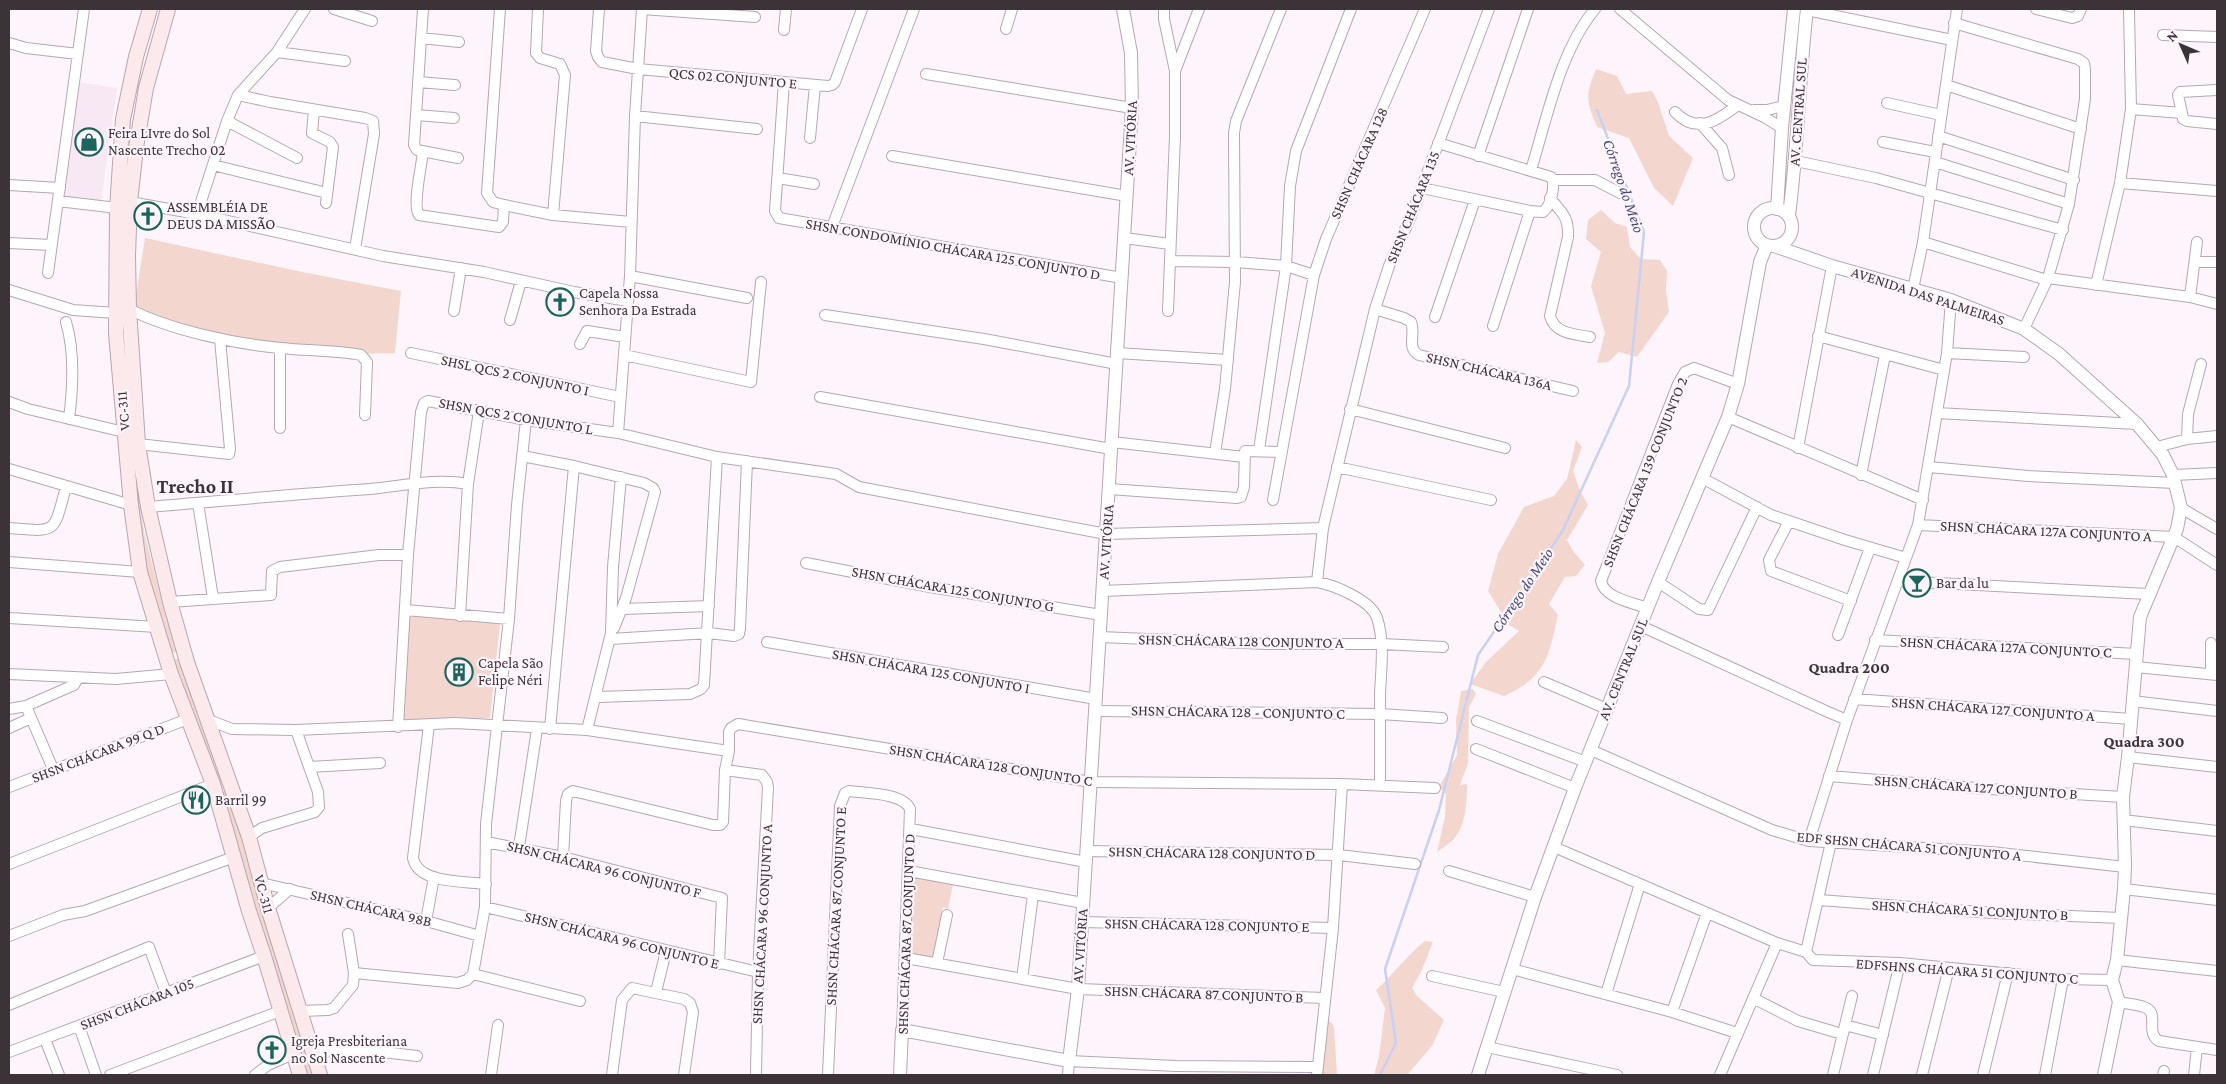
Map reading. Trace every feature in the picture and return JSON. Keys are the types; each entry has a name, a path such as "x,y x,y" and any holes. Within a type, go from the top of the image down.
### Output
{"main road":[{"name":"VC-311","path":"150,9 133,71 121,139 117,208 122,311 124,432 140,572 170,669 213,784 249,911 300,1075"},
{"path":"122,311 136,148 149,75 168,9"},
{"path":"133,71 149,75"},
{"path":"129,92 144,97"},
{"name":"VC-311","path":"122,311 130,326 138,444 148,507 170,602 187,662 245,823 268,908 320,1075"},
{"path":"170,669 172,658 177,656 183,657 187,662"},
{"path":"213,784 222,789 228,788 230,779"},
{"path":"273,987 273,979 278,972 282,973 293,990"}],"street":[{"path":"48,273 78,54 81,9"},
{"path":"197,214 227,121 238,95 277,52 305,9"},
{"path":"334,9 372,21"},
{"path":"424,9 414,145 420,150 458,158"},
{"path":"500,9 488,193 493,202 504,206 553,215 631,222"},
{"path":"538,9 536,53 540,58 560,64 564,75 553,215"},
{"name":"QCS 02 CONJUNTO E","path":"599,9 596,51 602,62 638,69 828,86 835,82 862,9"},
{"path":"618,433 630,276 635,116 642,9 755,17"},
{"path":"784,30 786,9"},
{"path":"832,227 914,9"},
{"path":"1006,29 1012,9"},
{"name":"AV. VITÓRIA","path":"1068,1075 1078,989 1132,108 1131,52 1123,9"},
{"path":"1164,9 1164,19 1175,71 1175,136 1168,311"},
{"path":"1175,71 1199,9"},
{"path":"1215,453 1228,360 1236,262 1234,133 1236,122 1281,9"},
{"path":"1259,450 1286,266 1290,186 1296,151 1352,9"},
{"name":"SHSN CHÁCARA 128","path":"1273,500 1314,275 1326,239 1425,9"},
{"name":"SHSN CHÁCARA 135","path":"1323,528 1375,309 1389,266 1422,188 1489,9"},
{"path":"1478,156 1528,9"},
{"path":"1531,170 1559,78 1577,34 1594,9"},
{"path":"1620,9 1728,100 1782,128"},
{"path":"1802,9 1952,40"},
{"name":"AV. CENTRAL SUL","path":"1775,245 1755,234 1756,219 1765,210 1777,208 1784,106 1802,9"},
{"name":"AV. CENTRAL SUL","path":"1478,1075 1535,897 1575,788 1658,582 1728,417 1738,384 1760,262 1791,229 1789,215 1796,161 1802,9"},
{"path":"1913,290 1923,242 1956,9"},
{"path":"2036,9 2075,18 2081,9"},
{"path":"2096,285 2120,183 2131,109 2129,9"},
{"path":"1954,23 2078,59 2084,63 2086,100 2069,204 2063,230 2047,279 2024,329"},
{"path":"2163,35 2217,36"},
{"path":"421,38 459,42"},
{"path":"9,43 26,48 78,54"},
{"path":"277,52 345,61"},
{"path":"926,74 1132,108"},
{"path":"418,82 455,85"},
{"path":"784,82 778,178 814,184"},
{"path":"810,138 815,85"},
{"path":"1946,85 2081,129"},
{"path":"2217,90 2180,92 2178,96 2186,121 2217,124"},
{"path":"238,95 365,118 374,123 374,134 355,249"},
{"path":"1887,103 1941,115"},
{"path":"1675,112 1684,121 1707,124 1742,107 1767,110 1784,106"},
{"path":"2131,109 2182,113"},
{"path":"213,165 326,198 333,147 330,142 312,132 314,110"},
{"path":"416,115 454,118"},
{"path":"635,116 757,129"},
{"path":"227,121 297,158"},
{"path":"1700,123 1722,148 1729,175"},
{"path":"1938,136 2074,180"},
{"path":"1883,142 1935,156 2069,204"},
{"path":"1438,144 1531,170 1553,180 1595,180 1620,193"},
{"path":"420,150 417,200 417,212 419,215 498,227 503,222 504,206"},
{"path":"892,156 1127,196"},
{"path":"1796,161 1876,178 2063,230"},
{"name":"SHSN CONDOMÍNIO CHÁCARA 125 CONJUNTO D","path":"778,178 775,211 779,218 784,220 1122,278"},
{"path":"1422,188 1530,211 1546,211 1553,180"},
{"path":"2120,183 2217,191"},
{"path":"9,185 60,188"},
{"path":"1550,198 1567,219 1569,225 1550,316 1552,324 1561,331 1590,338"},
{"path":"1435,317 1475,200"},
{"path":"58,201 117,208"},
{"path":"130,202 197,214 402,260 461,268 628,301"},
{"path":"1777,208 1789,215"},
{"path":"1493,326 1530,211"},
{"path":"1124,238 1170,244"},
{"path":"1923,242 2047,279 2190,297 2217,304"},
{"path":"2190,297 2197,242"},
{"path":"9,243 51,245"},
{"name":"AVENIDA DAS PALMEIRAS","path":"1775,245 1832,266 1951,300 2024,329 2059,354 2137,424 2157,447 2174,479 2181,508 2174,537 2148,594 2140,617 2123,797 2124,889 2112,980 2119,1002 2104,1075"},
{"path":"1171,261 1236,262 1286,266 1314,275"},
{"path":"2195,262 2217,262"},
{"path":"1798,448 1832,266"},
{"path":"454,310 461,268"},
{"path":"630,276 747,298"},
{"path":"510,320 521,281"},
{"path":"624,355 751,382 761,282"},
{"path":"9,290 73,310 122,311 220,339 280,348 363,356 367,362 365,415"},
{"path":"1809,841 1854,699 1918,525 1947,353 1951,300"},
{"name":"SHSN CHÁCARA 136A","path":"1375,309 1404,318 1412,325 1411,345 1414,352 1419,355 1573,391"},
{"path":"825,315 1117,359 1228,360"},
{"path":"130,326 146,318"},
{"path":"66,322 70,337 71,399 69,419"},
{"path":"580,344 587,331 625,337"},
{"path":"1818,336 1944,370"},
{"path":"138,444 229,454 220,339"},
{"path":"280,348 280,428"},
{"name":"SHSL QCS 2 CONJUNTO I","path":"410,353 620,397"},
{"path":"1947,353 2024,357"},
{"path":"1861,475 1885,355"},
{"path":"2187,439 2188,414 2201,364"},
{"name":"SHSN CHÁCARA 139 CONJUNTO 2","path":"1648,608 1604,590 1601,581 1682,376 1688,369 1694,368 1738,384"},
{"path":"820,397 1111,445 1244,456"},
{"name":"SHSN QCS 2 CONJUNTO L","path":"416,484 421,412 424,403 432,401 526,420 618,433 717,457 836,474 859,487 1106,534"},
{"path":"9,402 124,432"},
{"path":"1350,410 1506,448"},
{"path":"460,616 468,484 479,411"},
{"path":"1937,413 2137,424"},
{"path":"1728,417 1923,500"},
{"path":"354,973 458,983 467,980 473,974 485,906 486,824 510,619 526,420"},
{"path":"2157,447 2187,439 2217,436"},
{"path":"1109,489 1232,498 1241,497 1243,492 1245,451 1281,452"},
{"path":"522,456 621,477 649,485 654,492 622,609 610,636"},
{"path":"596,697 690,694 701,689 706,680 717,457"},
{"path":"610,636 709,633 734,636 738,634 740,628 747,462"},
{"path":"550,729 574,466"},
{"path":"1337,467 1491,500"},
{"path":"1929,467 2028,476 2174,479 2217,473"},
{"path":"9,470 131,505"},
{"path":"587,730 610,636 613,567 621,477"},
{"path":"1702,478 1757,507 1789,521 1906,558"},
{"path":"148,507 447,480 468,484"},
{"path":"398,727 408,555 416,484"},
{"path":"9,528 42,531 51,528 55,522 66,487"},
{"path":"198,502 213,598"},
{"path":"1658,582 1699,608 1708,610 1757,507"},
{"path":"2181,508 2217,530"},
{"path":"1789,521 1769,560 1771,571 1851,601"},
{"name":"SHSN CHÁCARA 127A CONJUNTO A","path":"1918,525 2174,537"},
{"path":"1106,534 1323,528 1317,582"},
{"path":"2174,537 2217,565"},
{"path":"1838,635 1870,548"},
{"path":"170,602 271,595 272,571 280,566 379,555 408,555"},
{"path":"9,562 140,572"},
{"name":"SHSN CHÁCARA 125 CONJUNTO G","path":"806,563 930,587 1101,615"},
{"path":"1899,581 2148,594"},
{"path":"1102,590 1317,582 1330,584 1350,594 1368,607 1377,617 1382,644 1380,786"},
{"path":"622,609 709,606"},
{"path":"406,610 510,619"},
{"path":"9,618 157,627"},
{"path":"1641,626 1847,720"},
{"name":"SHSN CHÁCARA 128 CONJUNTO A","path":"1100,637 1268,644 1382,644 1444,647"},
{"name":"SHSN CHÁCARA 127A CONJUNTO C","path":"1875,640 2137,654"},
{"name":"SHSN CHÁCARA 125 CONJUNTO I","path":"767,642 1095,705"},
{"path":"2136,667 2214,674 2211,643"},
{"path":"9,674 116,678 170,669"},
{"path":"9,709 26,706 74,685 78,678"},
{"path":"1544,682 1607,709"},
{"name":"SHSN CHÁCARA 127 CONJUNTO A","path":"1854,699 2131,718"},
{"path":"2132,701 2217,710"},
{"name":"SHSN CHÁCARA 128 - CONJUNTO C","path":"1095,705 1380,714 1442,718"},
{"path":"26,706 53,769"},
{"path":"207,717 232,729 296,730 455,723 537,729 587,730 729,751 725,770 723,822 713,825 576,791 568,794 566,801 563,858"},
{"path":"9,728 31,718"},
{"name":"SHSN CHÁCARA 99 Q D","path":"9,787 188,719"},
{"name":"EDF SHSN CHÁCARA 51 CONJUNTO A","path":"1477,721 1588,756 1772,830 1809,841 1991,852 2125,866"},
{"name":"SHSN CHÁCARA 128 CONJUNTO C","path":"729,751 729,732 735,725 743,724 1091,782 1342,784 1435,788"},
{"path":"429,725 413,858 414,865 419,871 434,877 486,884"},
{"path":"217,744 232,729"},
{"path":"519,847 537,729"},
{"path":"249,837 262,828 315,812 320,807 318,792 296,730"},
{"path":"1476,749 1575,788"},
{"path":"2128,757 2217,767"},
{"path":"309,767 380,763"},
{"name":"SHSN CHÁCARA 96 CONJUNTO A","path":"725,770 762,775 767,782 768,788 758,972 756,1075"},
{"name":"SHSN CHÁCARA 127 CONJUNTO B","path":"1829,776 1988,789 2123,797"},
{"path":"9,864 213,784"},
{"path":"902,1030 1069,1061 1317,1071 1332,928 1342,784"},
{"name":"SHSN CHÁCARA 87 CONJUNTO E","path":"828,1075 842,799 849,790 900,798"},
{"name":"SHSN CHÁCARA 87 CONJUNTO D","path":"900,798 909,804 911,829 900,1075"},
{"path":"2123,820 2217,831"},
{"path":"245,823 262,828"},
{"name":"SHSN CHÁCARA 128 CONJUNTO D","path":"911,829 1086,856 1338,855 1415,864"},
{"name":"SHSN CHÁCARA 96 CONJUNTO F","path":"486,842 519,847 722,898 719,964"},
{"path":"1554,848 1777,943 1806,952 1831,842"},
{"path":"9,936 62,915 85,912 234,857"},
{"path":"1449,870 1535,897"},
{"path":"909,871 1083,903"},
{"path":"426,921 434,877"},
{"name":"SHSN CHÁCARA 98B","path":"261,883 426,921 480,936"},
{"path":"1606,994 1640,884"},
{"path":"268,908 290,889"},
{"path":"2124,889 2217,900"},
{"path":"1022,979 1033,895"},
{"name":"SHSN CHÁCARA 51 CONJUNTO B","path":"1818,900 1993,913 2121,918"},
{"name":"SHSN CHÁCARA 96 CONJUNTO E","path":"485,906 758,972"},
{"path":"1672,1012 1706,913"},
{"path":"937,963 947,916"},
{"name":"SHSN CHÁCARA 128 CONJUNTO E","path":"1082,922 1332,928"},
{"path":"300,1011 334,1008 353,985 354,973 348,934"},
{"path":"1720,1075 1777,943"},
{"path":"9,1004 149,947 166,993"},
{"path":"656,992 666,951"},
{"name":"EDFSHNS CHÁCARA 51 CONJUNTO C","path":"1806,952 1813,960 1822,962 1900,964 2063,979 2112,980"},
{"name":"SHSN CHÁCARA 105","path":"9,1052 264,956"},
{"name":"SHSN CHÁCARA 87 CONJUNTO B","path":"906,958 1078,989 1324,998"},
{"path":"2116,960 2217,971"},
{"path":"1873,1075 1900,964"},
{"path":"1922,1075 1949,968"},
{"path":"1512,969 1672,1012 1738,1033"},
{"path":"1983,1075 2008,973"},
{"path":"473,974 580,1001"},
{"path":"1432,976 1504,992"},
{"path":"2045,1075 2063,979"},
{"path":"612,1075 625,994 632,988 656,992 688,1001 692,1007 693,1012 684,1075"},
{"path":"1833,1075 1852,996"},
{"path":"1753,998 1798,1021 1883,1035"},
{"path":"2119,1002 2143,1006 2151,1011 2153,1014 2152,1035 2159,1041 2217,1050"},
{"path":"110,1075 280,1011"},
{"path":"491,1075 498,1025"},
{"path":"79,1026 96,1075"},
{"path":"45,1039 59,1075"},
{"path":"1487,1047 1616,1075"},
{"path":"2194,1075 2198,1047"},
{"path":"312,1052 364,1050 416,1056"},
{"path":"254,1075 268,1065 293,1054"}],"shaded area":[{"path":"1596,69 1617,76 1626,94 1652,91 1658,102 1669,136 1693,158 1673,206 1654,188 1629,138 1597,127 1588,98"},
{"name":"Feira LIvre do Sol Nascente Trecho 02","path":"78,82 117,88 101,202 62,197"},
{"path":"131,95 133,96 128,130 130,150 121,246 120,302 133,464 145,536 164,610 179,652 170,653 152,598 140,529 121,366 117,266 123,174 122,154 126,113"},
{"path":"1601,210 1615,223 1627,227 1630,247 1641,259 1660,260 1667,271 1666,291 1669,312 1637,357 1619,352 1608,362 1597,363 1605,333 1591,286 1601,252 1586,239 1588,220"},
{"path":"145,238 401,291 395,353 355,354 280,348 146,318 134,307"},
{"path":"1576,440 1582,447 1573,471 1580,491 1588,505 1567,540 1573,551 1585,565 1576,576 1565,577 1549,604 1558,615 1548,654 1537,673 1529,681 1504,696 1470,684 1486,662 1519,631 1509,625 1488,591 1498,554 1524,507 1554,496 1567,479"},
{"path":"410,614 500,623 490,718 414,722 400,719 407,619"},
{"path":"174,659 178,659 180,663 225,782 220,782 207,752"},
{"path":"1473,689 1476,694 1469,707 1468,763 1460,785 1467,784 1465,813 1461,827 1454,839 1437,852 1445,817 1446,794 1439,787 1457,755 1456,720 1461,691"},
{"path":"230,790 315,1075 305,1075 221,792"},
{"path":"915,877 953,884 948,909 943,907 934,957 935,961 911,956 908,952 910,881"},
{"path":"1425,941 1433,942 1421,972 1412,988 1417,996 1444,1020 1432,1046 1407,1075 1374,1075 1379,1056 1385,1008 1376,990"},
{"path":"1328,1022 1331,1022 1334,1027 1337,1075 1322,1075"}],"waterway":[{"name":"Córrego do Meio","path":"1380,1075 1396,1043 1385,969 1439,810 1478,655 1562,532 1629,386 1644,232 1597,110"}],"place":[{"name":"Feira LIvre do Sol Nascente Trecho 02","path":"89,142"},
{"name":"ASSEMBLÉIA DE DEUS DA MISSÃO","path":"148,216"},
{"name":"Capela Nossa Senhora Da Estrada","path":"560,302"},
{"name":"Bar da lu","path":"1917,583"},
{"name":"Capela São Felipe Néri","path":"459,672"},
{"name":"Barril 99","path":"196,800"},
{"name":"Igreja Presbiteriana no Sol Nascente","path":"272,1050"}],"district":[{"name":"Trecho II","path":"195,486"},
{"name":"Quadra 200","path":"1849,667"},
{"name":"Quadra 300","path":"2144,741"}]}
